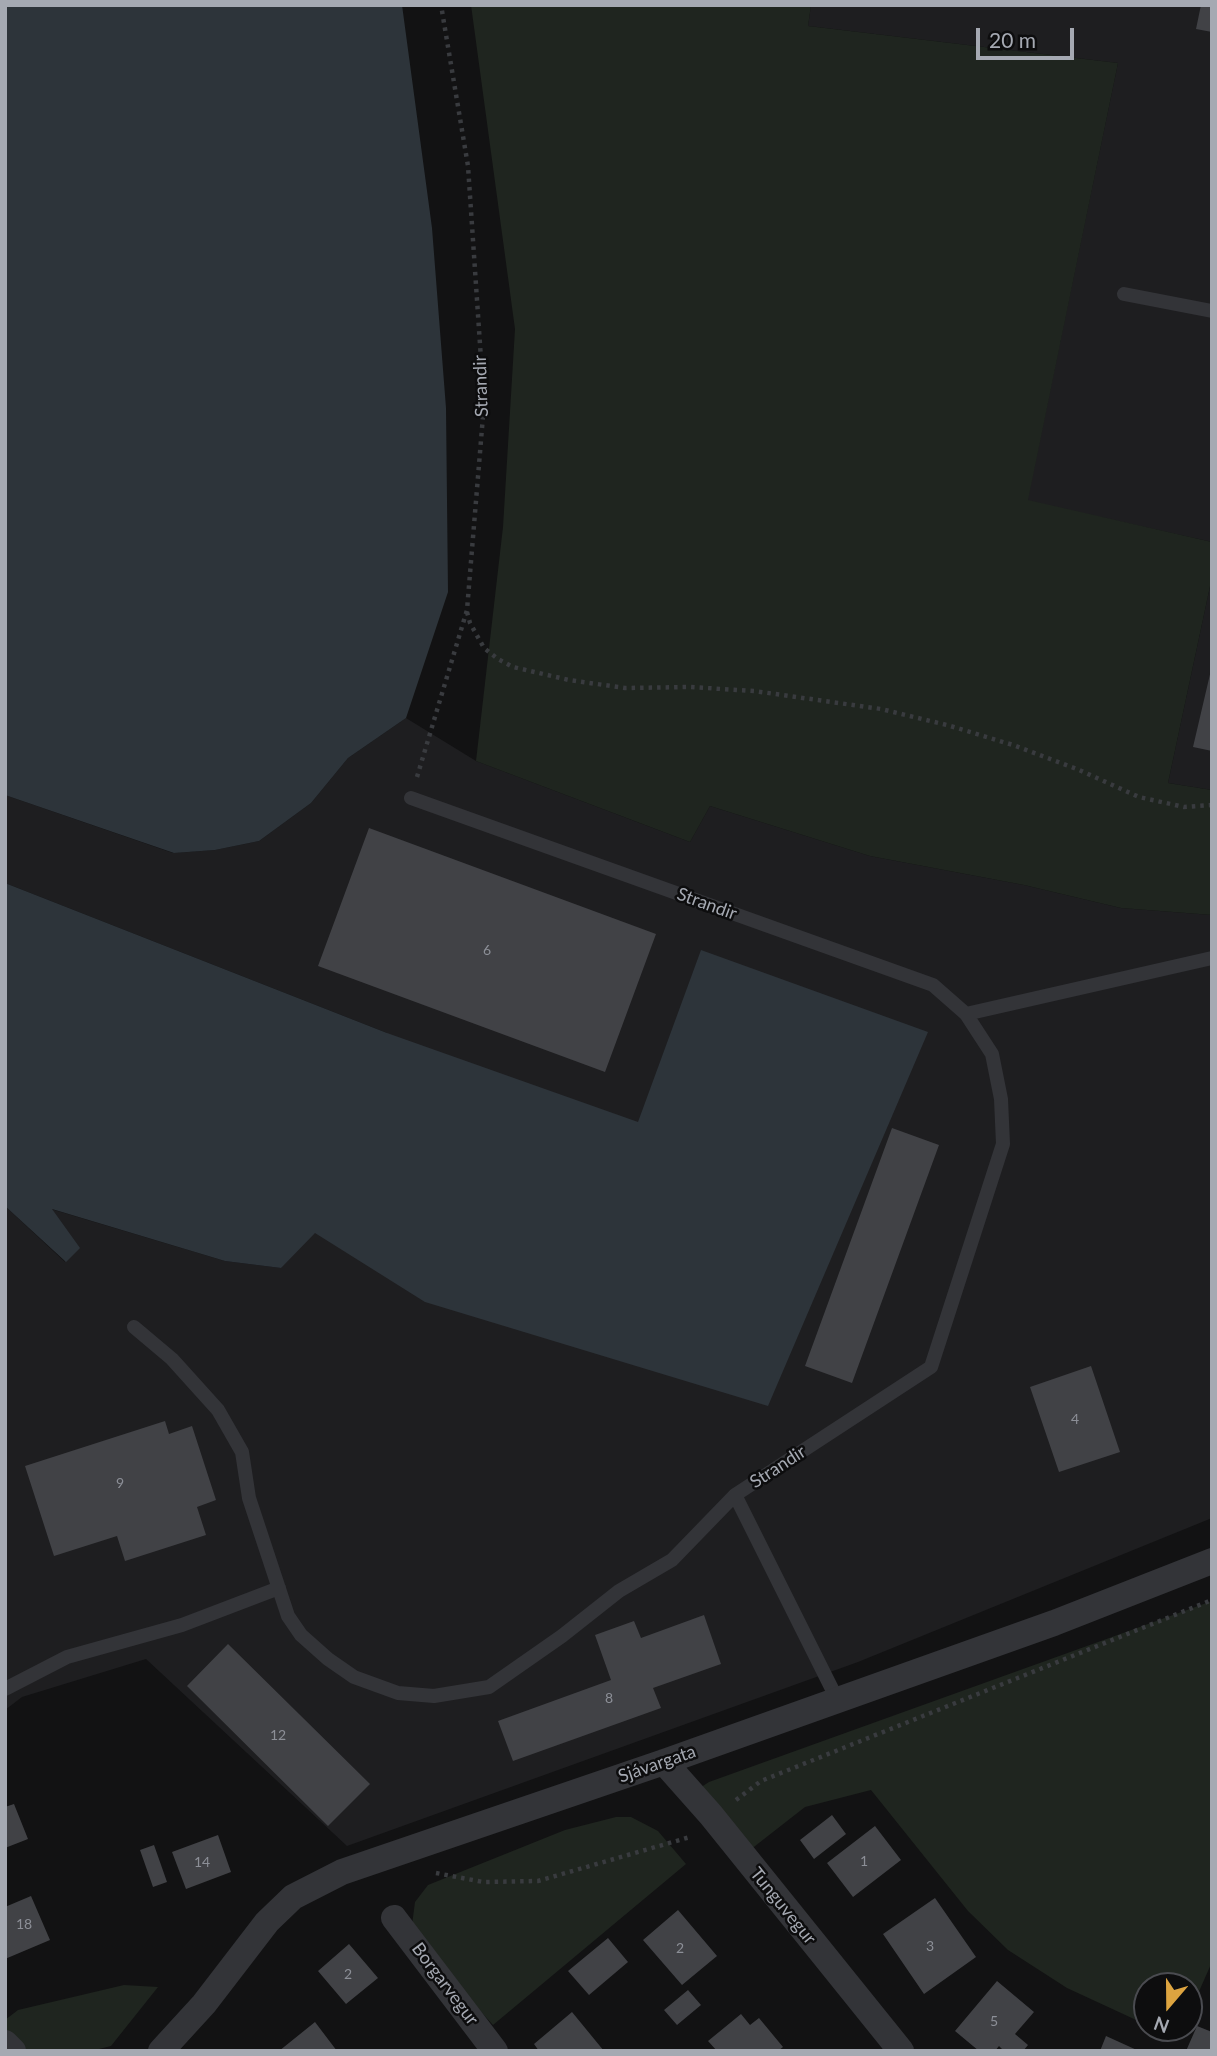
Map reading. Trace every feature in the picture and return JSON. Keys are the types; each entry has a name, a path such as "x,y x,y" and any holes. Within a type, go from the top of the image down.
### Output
{"street":[{"name":"Sjávargata","path":"161,2051 204,2004 267,1922 293,1897 342,1872 664,1762 1054,1623 1212,1560"},
{"name":"Tunguvegur","path":"664,1762 901,2051"},
{"name":"Borgarvegur","path":"394,1918 495,2051"},
{"path":"5,2043 13,2051"}],"lane":[{"path":"1124,295 1212,312"},
{"name":"Strandir","path":"411,798 933,985 966,1014 992,1054 1000,1099 1003,1144 931,1367 735,1494 837,1699"},
{"path":"966,1014 1212,958"},
{"path":"134,1327 172,1359 218,1410 242,1452 250,1498 288,1616 301,1635 354,1677 398,1693 434,1696 489,1686 562,1636 619,1591 672,1560 735,1494"},
{"path":"5,1689 67,1657 182,1625 279,1588"}],"path":[{"name":"Strandir","path":"411,798 467,610 484,404 468,166 441,5"},
{"path":"467,610 470,624 484,648 513,667 569,680 625,688 690,687 754,691 881,709 1013,745 1077,769 1139,797 1184,807 1212,805"}],"shaded area":[{"path":"5,5 402,5 432,228 446,408 448,592 406,718 348,758 311,803 259,841 215,850 174,853 5,795"},
{"path":"471,5 811,5 808,26 1118,63 1028,500 1212,542 1212,577 1168,783 1212,790 1212,915 1121,908 1024,885 870,856 710,806 690,842 476,761 503,527 515,329"},
{"path":"811,5 1212,5 1212,542 1027,501 1118,63 808,26"},
{"path":"1212,577 1212,790 1168,783"},
{"path":"406,718 476,761 690,842 710,806 870,856 1024,885 1121,908 1212,915 1212,1518 858,1662 347,1846 146,1659 22,1697 5,1710 5,1206 65,1262 51,1209 225,1261 281,1268 387,1033 5,883 5,795 173,853 215,850 259,841 311,803 348,758"},
{"path":"5,883 387,1033 638,1122 701,950 928,1032 768,1406 425,1302 315,1233 281,1268 225,1261 52,1209 80,1248 66,1262 5,1206"},
{"path":"1212,1601 1212,1962 1203,1982 1203,1972 1133,1972 1133,2019 1067,1988 1008,1950 968,1911 871,1790 805,1807 750,1850 695,1791 709,1782"},
{"path":"616,1817 631,1817 658,1831 686,1864 493,2025 424,1949 412,1925 415,1902 428,1885 565,1830"},
{"path":"124,1985 158,1987 111,2046 91,2051 17,2051 5,2042 5,2020 18,2010"}],"building":[{"path":"1201,5 1212,5 1212,32 1196,29"},
{"path":"1212,670 1212,751 1193,747"},
{"path":"369,828 656,934 605,1072 318,966"},
{"path":"892,1128 939,1145 852,1383 805,1366"},
{"path":"1091,1366 1120,1452 1059,1472 1030,1387"},
{"path":"165,1421 169,1434 192,1426 216,1500 197,1507 206,1535 125,1561 117,1536 54,1556 25,1466"},
{"path":"704,1615 721,1664 653,1688 661,1708 513,1761 498,1721 611,1680 595,1635 634,1621 641,1638"},
{"path":"228,1644 370,1784 328,1826 187,1686"},
{"path":"14,1804 28,1839 5,1848 5,1807"},
{"path":"832,1815 846,1834 814,1859 800,1840"},
{"path":"875,1826 901,1860 853,1897 827,1863"},
{"path":"218,1835 231,1872 186,1889 172,1852"},
{"path":"154,1845 167,1882 153,1887 140,1850"},
{"path":"31,1896 50,1940 5,1959 5,1907"},
{"path":"935,1898 976,1957 924,1994 883,1934"},
{"path":"678,1910 717,1956 682,1985 643,1940"},
{"path":"608,1938 628,1962 589,1995 568,1971"},
{"path":"349,1944 378,1978 346,2004 318,1971"},
{"path":"997,1981 1034,2012 1015,2034 1028,2045 1023,2051 1004,2051 999,2046 995,2051 979,2051 955,2031"},
{"path":"688,1990 701,2005 677,2025 664,2010"},
{"path":"572,2012 604,2051 539,2051 534,2044"},
{"path":"741,2014 750,2025 759,2018 783,2047 778,2051 717,2051 708,2041"},
{"path":"315,2022 337,2051 279,2051"},
{"path":"1203,2028 1212,2032 1212,2051 1186,2051 1190,2042 1203,2042"},
{"path":"1106,2036 1139,2051 1100,2051"}]}
